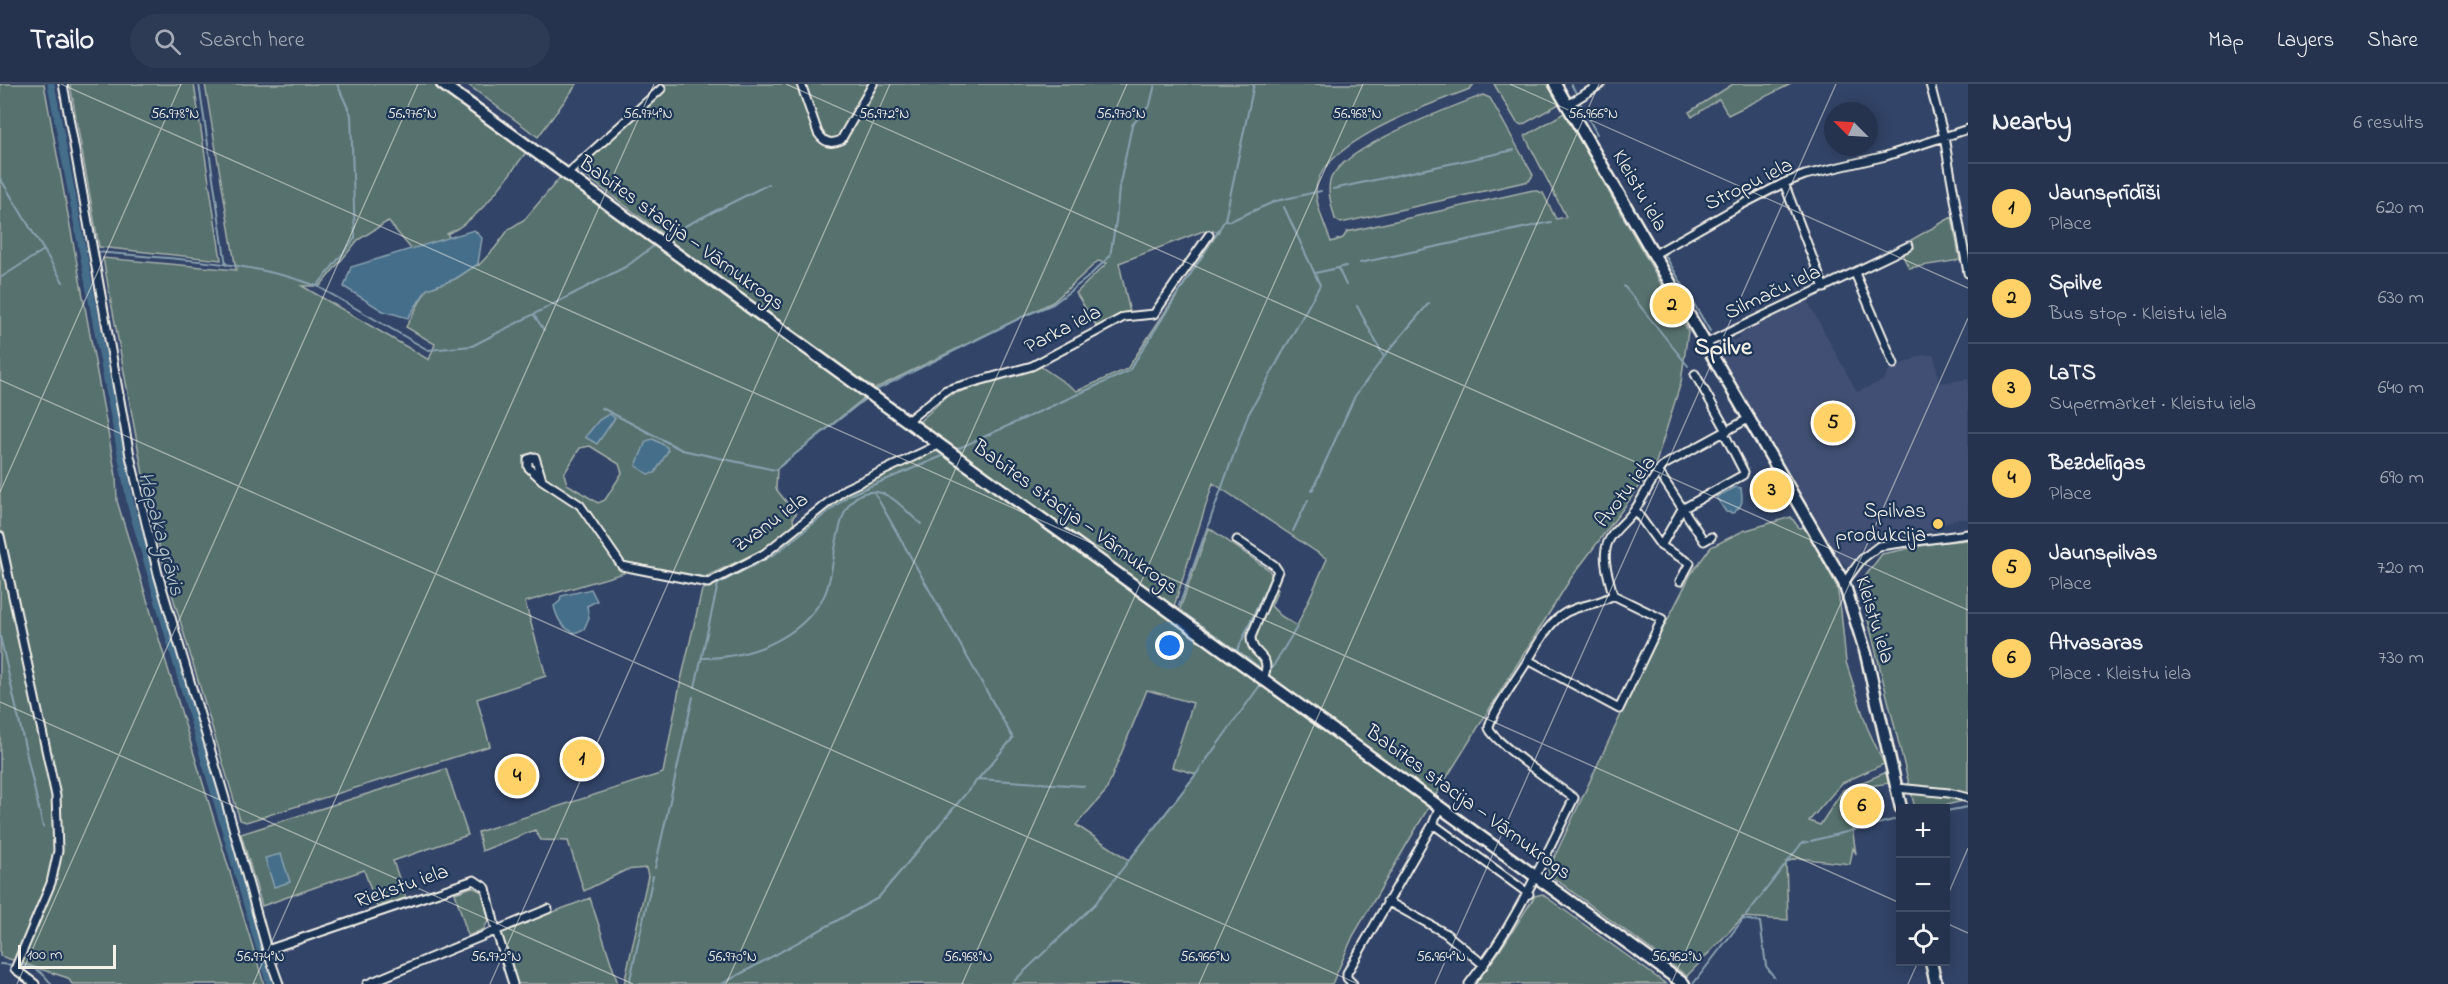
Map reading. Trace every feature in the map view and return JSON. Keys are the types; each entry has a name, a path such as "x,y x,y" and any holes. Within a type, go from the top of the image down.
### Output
{"main road":[{"name":"Babītes stacija — Vārnukrogs","path":"442,84 1684,984"},
{"name":"Kleistu iela","path":"1555,84 1844,583 1866,654 1900,804"},
{"path":"1932,966 1936,984"}],"street":[{"path":"63,84 130,456 158,574 224,795 267,950 279,984"},
{"path":"801,84 818,133 823,140 829,143 841,140 873,84"},
{"path":"1568,105 1600,84"},
{"path":"1930,84 1944,136 1968,273"},
{"path":"566,174 661,89"},
{"name":"Stropu iela","path":"1653,255 1731,210 1784,183 1805,175 1886,156 1968,129"},
{"path":"1784,183 1824,288"},
{"name":"Parka iela","path":"906,422 946,390 1032,366 1124,317 1154,314 1209,236"},
{"name":"Silmaču iela","path":"1705,344 1909,246"},
{"path":"1855,273 1894,364"},
{"path":"1661,546 1682,509 1743,476 1744,472 1695,374"},
{"name":"Avotu iela","path":"1613,595 1605,551 1611,536 1635,510 1658,471 1664,465 1748,419"},
{"name":"Zvanu iela","path":"542,480 580,505 622,566 708,583 764,554 845,489 940,444"},
{"path":"1658,471 1682,509 1708,539"},
{"path":"1635,510 1661,546 1690,563 1680,580"},
{"path":"1844,583 1862,560 1879,546 1968,534"},
{"path":"0,536 56,796 58,851 51,883 15,969 35,984"},
{"path":"1237,540 1274,565 1278,571 1251,637 1252,646 1266,660 1267,669 1263,678"},
{"path":"1469,984 1484,965 1529,894 1574,798 1491,735 1489,729 1492,717 1551,623 1560,616 1571,610 1608,599 1613,595 1662,619 1624,703 1619,709 1528,660"},
{"path":"1897,788 1948,793 1968,798"},
{"path":"1353,984 1347,978 1347,973 1433,824 1440,806"},
{"path":"1433,824 1529,894"},
{"name":"Riekstu iela","path":"267,950 474,880 486,888 513,984"},
{"path":"1387,901 1445,933 1484,965"},
{"path":"367,984 548,909"}],"shaded area":[{"path":"474,230 482,238 478,264 455,279 427,289 408,318 383,311 344,287 351,267"},
{"path":"1807,300 1857,392 1884,380 1890,369 1923,355 1934,355 1939,383 1968,379 1968,519 1954,519 1935,530 1876,538 1862,549 1848,567 1840,560 1716,347 1720,340 1739,338 1741,331"},
{"path":"609,414 615,418 597,444 585,437 599,420"},
{"path":"653,439 667,447 668,451 655,473 648,474 636,466 646,441"},
{"path":"1736,487 1741,488 1742,500 1739,508 1733,513 1726,512 1716,497"},
{"path":"591,589 597,601 587,606 589,618 584,629 575,633 561,622 554,606 560,601 561,596"},
{"path":"281,854 290,882 274,887 265,858"}],"green space":[{"path":"0,84 44,84 116,476 117,501 264,984 72,984 68,978 0,956"},
{"path":"70,84 194,84 221,260 99,247"},
{"path":"205,84 436,84 527,151 481,209 471,219 447,234 450,238 412,250 388,221 358,240 320,286 302,286 429,360 435,344 406,327 427,289 455,279 479,265 509,229 525,219 563,174 653,241 663,234 579,171 583,164 665,89 662,84 1474,84 1470,89 1429,104 1378,128 1333,158 1320,175 1316,193 1331,242 1343,238 1347,232 1533,190 1543,193 1556,219 1566,217 1525,136 1564,113 1688,331 1681,382 1655,466 1571,578 1434,798 1353,936 1332,984 624,984 648,876 646,868 626,870 584,891 568,841 541,840 535,830 482,851 478,832 663,773 679,689 702,590 775,549 846,491 944,444 919,422 947,396 1040,366 1077,391 1127,369 1219,231 1203,231 1119,263 1130,313 1119,315 1097,327 1076,293 1107,263 1098,261 1053,302 870,391 675,255 686,271 692,270 864,398 777,469 776,489 796,514 793,517 794,527 760,551 705,577 624,562 624,573 525,602 546,676 477,699 490,746 246,822 240,820 167,577 149,507 103,258 236,270","holes":["590,446 619,464 622,473 605,500 598,503 567,484 564,474 580,448","1213,483 1327,559 1297,626 1281,616 1271,606 1278,590 1267,585 1272,575 1269,570 1209,528 1176,620 1170,619","1147,690 1193,703 1172,767 1196,774 1129,860 1076,825 1106,791"]},
{"path":"467,84 577,84 538,137"},
{"path":"1494,84 1548,84 1559,104 1522,125 1517,123"},
{"path":"1733,84 1791,84 1728,115 1719,99 1692,117 1689,112"},
{"path":"1483,95 1490,98 1533,175 1529,181 1341,223 1335,219 1329,188 1331,178 1340,166 1356,153 1400,129"},
{"path":"1952,217 1960,260 1909,268 1902,254 1914,248 1911,240"},
{"path":"1791,517 1799,528 1805,527 1837,587 1846,662 1867,727 1884,764 1842,783 1809,821 1820,825 1843,790 1887,772 1890,783 1850,789 1856,854 1853,848 1850,864 1798,858 1786,862 1788,920 1743,917 1687,976 1547,873 1638,678 1691,574 1711,547 1743,531"},
{"path":"1968,540 1968,800 1950,804 1914,804 1865,608 1861,582 1882,554 1935,543"},
{"path":"446,769 468,835 393,861 406,898 377,907 364,870 262,906 241,834"},
{"path":"472,887 482,892 489,919 484,929 468,936 455,893"},
{"path":"1542,894 1666,984 1474,984 1499,952 1535,896"},
{"path":"590,898 618,984 515,984 501,932"}],"waterway":[{"name":"Hapaka grāvis","path":"51,84 131,506 270,984"},
{"path":"199,84 226,265"},
{"path":"317,286 355,238 351,115 337,84"},
{"path":"874,391 1024,316 1053,304 1086,279 1110,256 1119,188 1132,125 1150,105 1155,84"},
{"path":"957,449 1129,371 1225,220 1254,84"},
{"path":"1571,84 1576,93"},
{"path":"1580,103 1597,134"},
{"path":"1333,189 1514,150"},
{"path":"0,178 63,282"},
{"path":"663,237 769,184"},
{"path":"1225,220 1230,221 1276,201 1321,191"},
{"path":"1179,606 1248,415 1320,285 1284,207"},
{"path":"1360,263 1551,222"},
{"path":"96,252 208,262 290,277 317,286 428,350 472,346 627,266 655,245"},
{"path":"0,278 44,250"},
{"name":"Hapaka grāvis","path":"82,250 91,251"},
{"path":"1663,252 1710,331"},
{"path":"1338,268 1346,266"},
{"path":"1315,273 1338,268 1346,285"},
{"path":"1624,286 1688,366"},
{"path":"1385,355 1429,303"},
{"path":"1312,491 1355,396 1384,357 1357,306"},
{"path":"534,315 544,330"},
{"path":"602,408 682,450 775,470 865,399"},
{"path":"695,687 718,584 775,554 849,495 945,455"},
{"path":"987,487 1250,677"},
{"path":"874,492 1013,738 978,779"},
{"path":"702,658 755,650 788,635 802,624 824,596 829,584 838,532 844,515 851,502 862,494 877,492 890,497 921,524"},
{"path":"1293,531 1308,500"},
{"path":"1237,651 1272,575"},
{"path":"1185,614 1258,666"},
{"path":"1267,676 1297,627"},
{"path":"0,636 43,827"},
{"path":"1011,984 1095,904 1197,773 1261,684"},
{"path":"655,868 693,697"},
{"path":"722,984 878,898 978,779 1084,786"},
{"path":"1443,803 1500,844"},
{"path":"1950,810 1968,807"},
{"path":"1811,841 1896,819"},
{"path":"1693,984 1802,843 1808,842"},
{"path":"629,984 653,876"},
{"path":"1743,919 1760,922 1766,966 1774,977"},
{"path":"0,964 15,965"},
{"path":"19,965 38,970 51,984"}],"place":[{"name":"Spilve","path":"1672,305"},
{"name":"Jaunspilvas","path":"1833,423"},
{"name":"LaTS","path":"1772,490"},
{"name":"Spilvas produkcija","path":"1938,524"},
{"name":"Jaunsprīdīši","path":"582,759"},
{"name":"Bezdelīgas","path":"517,776"},
{"name":"Atvasaras","path":"1862,806"}],"district":[{"name":"Spilve","path":"1723,348"}]}
